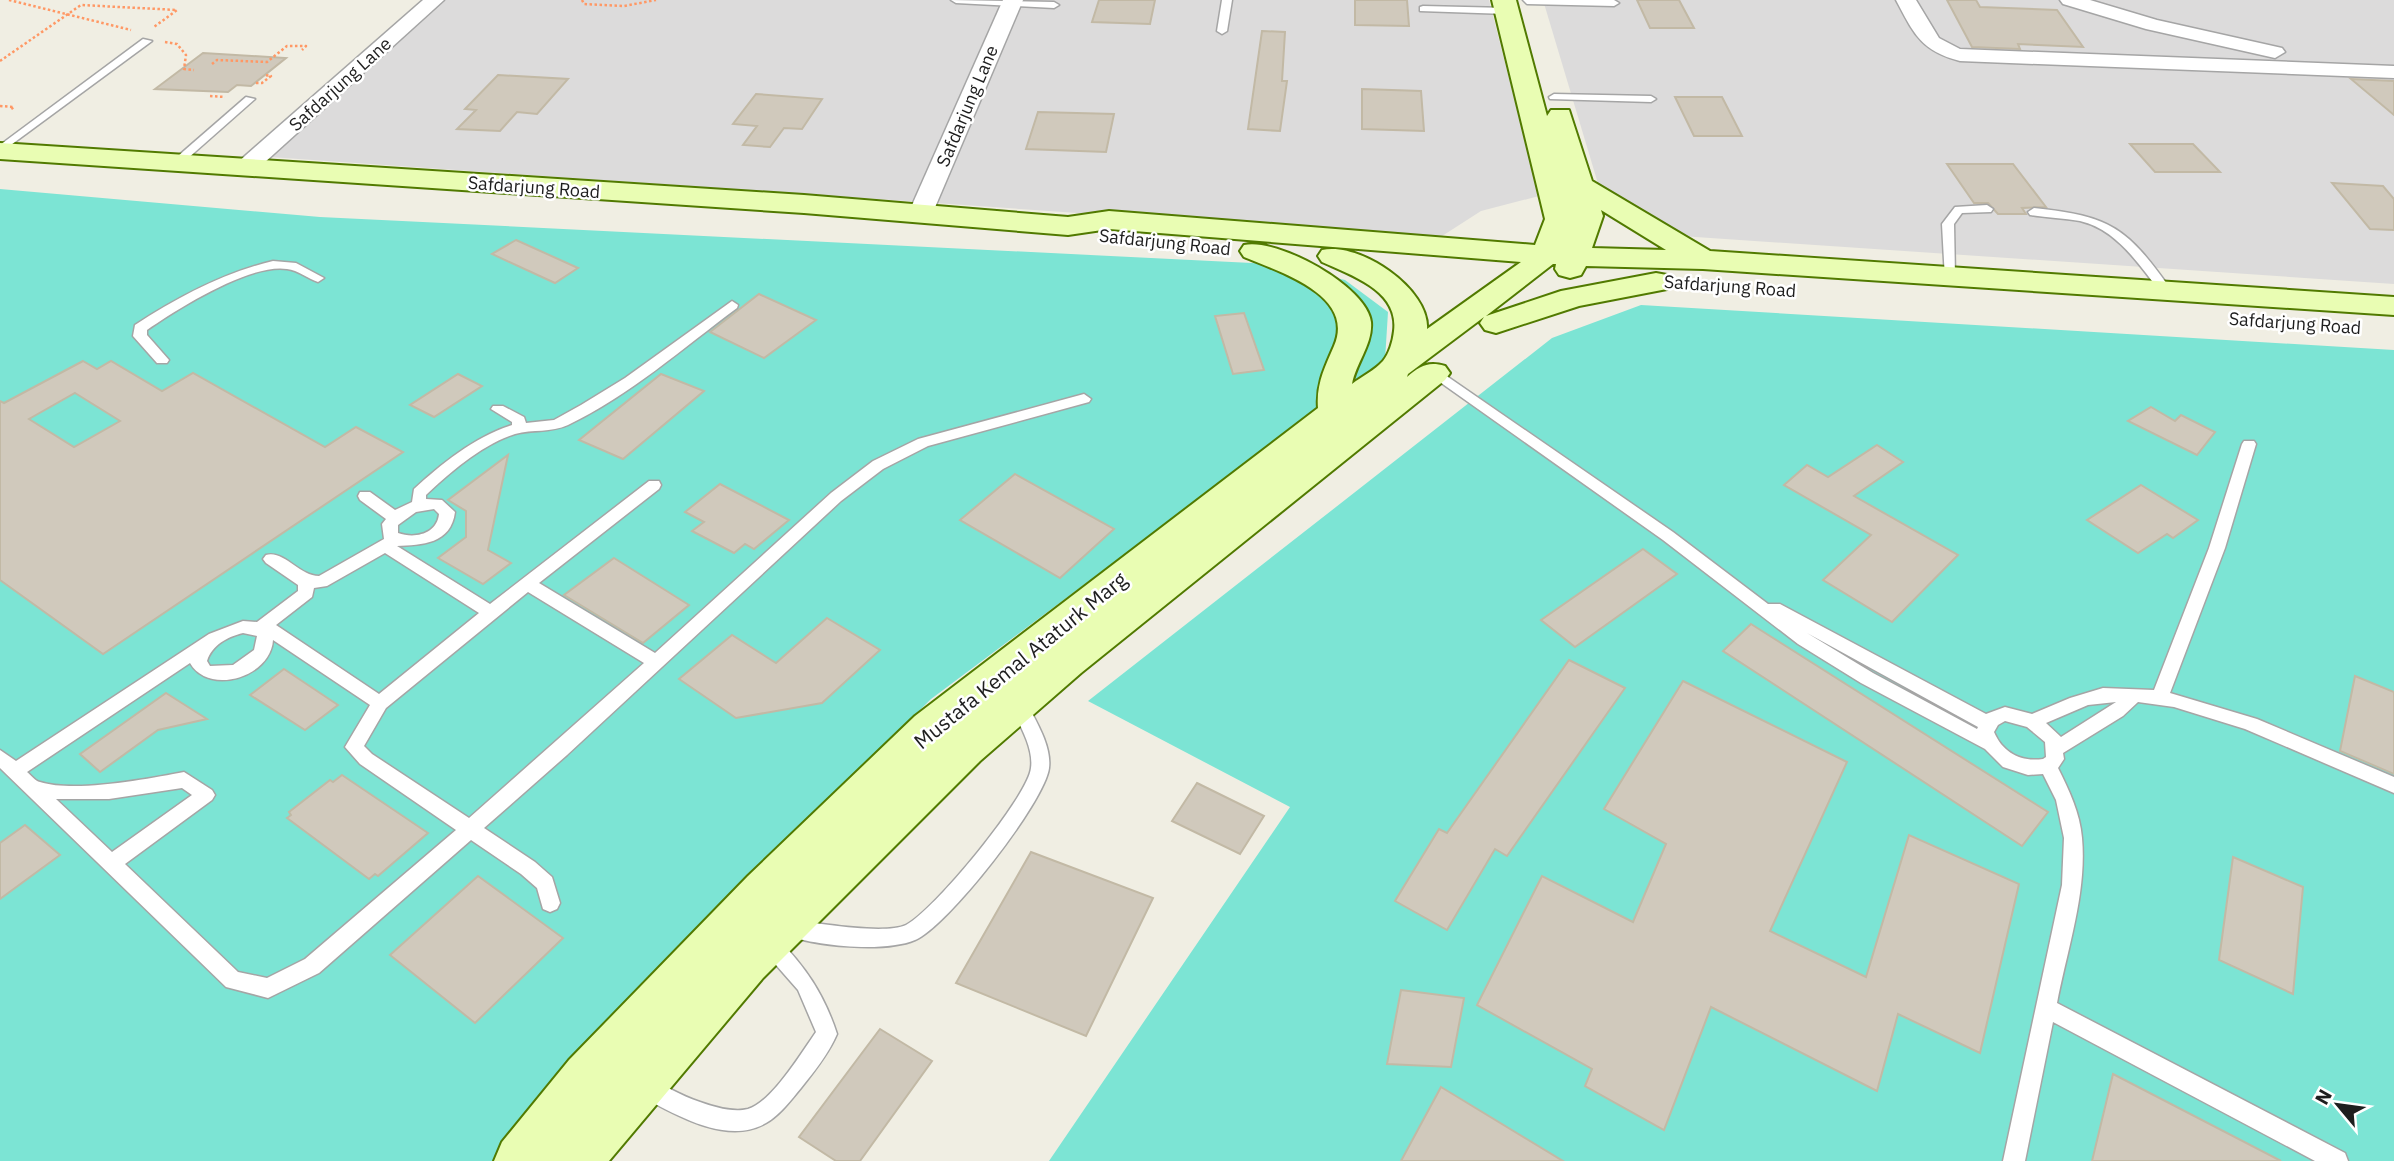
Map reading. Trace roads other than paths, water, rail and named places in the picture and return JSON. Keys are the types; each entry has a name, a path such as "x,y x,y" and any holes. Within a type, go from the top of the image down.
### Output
{"main road":[{"path":"1516,3 1554,97 1572,156 1555,264"},
{"path":"1516,3 1544,156 1567,191 1703,260"},
{"name":"Safdarjung Road","path":"0,151 174,165 922,212 1068,226 1109,220 1467,248 1656,282 2394,329"},
{"path":"1544,156 1572,156"},
{"path":"1467,248 1516,234 1567,191"},
{"name":"Safdarjung Road","path":"1068,226 1104,239 1333,256 1555,264 1703,260 2394,306"},
{"path":"1255,251 1315,278 1339,295 1354,314 1355,334 1334,378 1336,412"},
{"path":"1333,256 1364,269 1386,284 1402,298 1412,314 1410,335 1394,371"},
{"name":"Mustafa Kemal Ataturk Marg","path":"576,1161 639,1084 775,934 965,748 1496,324 1555,264"},
{"name":"Mustafa Kemal Ataturk Marg","path":"521,1161 587,1078 727,930 930,728 1336,412 1503,288 1555,264"},
{"path":"1496,324 1572,298 1656,282"}],"street":[{"name":"Safdarjung Lane","path":"245,168 434,0"},
{"path":"1906,0 1931,44 1942,52 1960,55 2394,72"},
{"path":"2070,0 2180,31 2366,71"},
{"name":"Safdarjung Lane","path":"922,212 1012,1"}],"lane":[{"path":"956,0 1054,5"},
{"path":"1222,31 1227,0"},
{"path":"1423,9 1516,3 1614,3"},
{"path":"0,151 146,37"},
{"path":"1554,97 1651,99"},
{"path":"174,165 250,99"},
{"path":"1949,276 1948,223 1959,210 1987,209"},
{"path":"2034,212 2080,215 2102,223 2124,238 2166,291"},
{"path":"162,360 140,336 140,328 153,319 264,265 289,265 318,278"},
{"path":"419,505 419,493 428,484 489,442 519,428 561,423 671,351 732,305"},
{"path":"1435,372 1749,596 1804,640 1879,685 1989,743 2003,757 2023,767 2052,757 2117,711 2133,696"},
{"path":"0,757 233,981 268,988 312,966 471,828 836,496 878,465 923,442 1084,399"},
{"path":"498,409 519,420 519,428"},
{"path":"2160,697 2217,548 2249,444"},
{"path":"550,903 545,883 471,828 366,759 354,747 380,703 491,612 654,485"},
{"path":"365,496 395,518"},
{"path":"271,559 306,582 321,582 391,543 422,541 445,524 447,512 443,508 419,505 395,518 389,530 391,543 491,612"},
{"path":"263,628 306,593 306,582"},
{"path":"527,584 656,662"},
{"path":"1749,596 1815,627 1987,723"},
{"path":"212,640 200,654 201,669 207,673 228,673 260,655 267,640 263,628"},
{"path":"14,771 232,629 263,628 380,703"},
{"path":"2032,720 2102,695 2160,697 2262,730 2394,785"},
{"path":"775,934 890,936 911,933 931,919 1026,804 1040,770 1034,739 1018,703"},
{"path":"1989,743 1985,732 1987,723 1994,717 2005,714 2032,720 2053,739 2052,757 2073,838 2071,885 2014,1161"},
{"path":"33,789 80,795 124,791 184,779 206,795 111,864"},
{"path":"639,1084 677,1104 728,1121 757,1117 798,1076 827,1034 821,1011 805,979 775,934"},
{"path":"2046,1009 2337,1161"}]}
